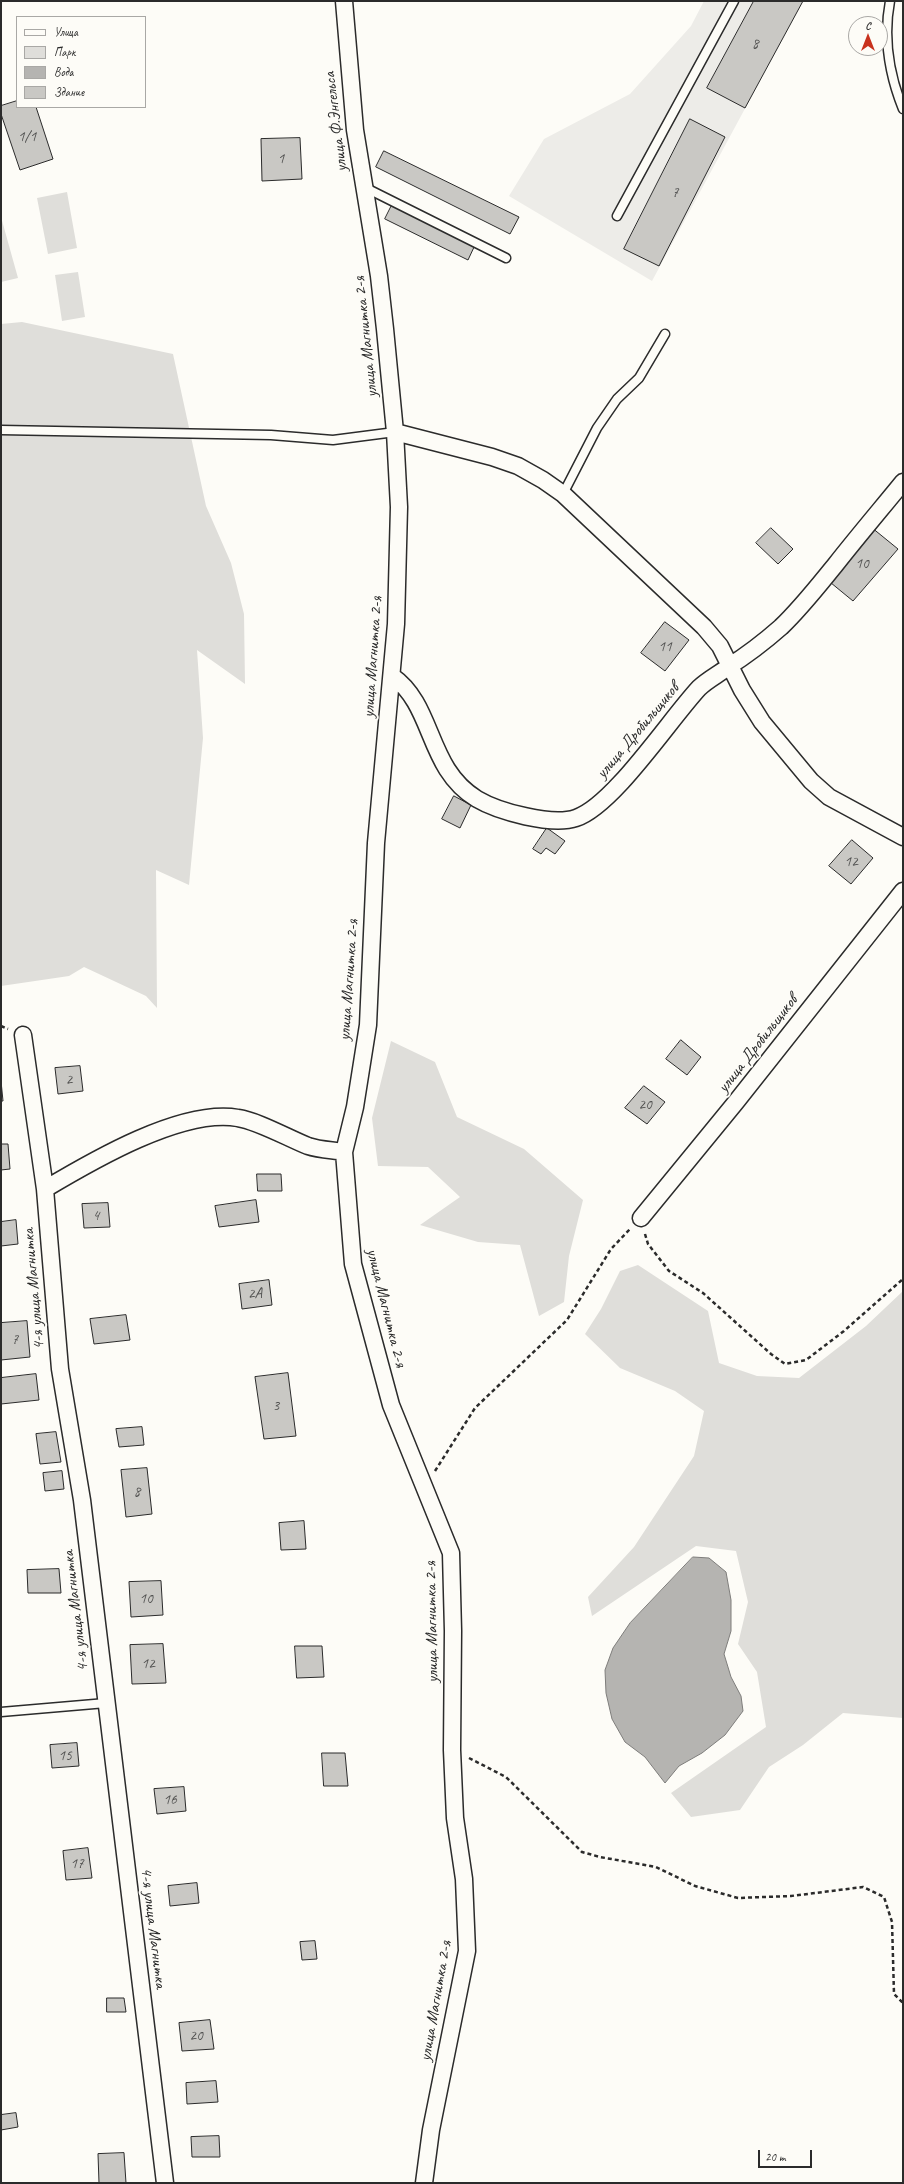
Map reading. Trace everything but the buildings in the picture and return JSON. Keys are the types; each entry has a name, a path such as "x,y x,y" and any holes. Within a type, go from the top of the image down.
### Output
{"street":[{"name":"улица Ф.Энгельса","path":"344,1 355,130 372,238"},
{"name":"улица Магнитка 2-я","path":"372,238 385,329 395,432 399,542 392,676 376,843 368,1026 355,1107 344,1152 353,1264 391,1405 451,1553 453,1631 452,1750 455,1818 464,1879 467,1951 431,2130 424,2183"},
{"path":"395,432 467,449 518,466 563,494 704,627 720,646 742,690 762,722 811,782 829,797 849,809 903,837"},
{"name":"улица Дробильщиков","path":"392,676 405,685 411,693 435,747 458,786 478,800 499,810 550,820 576,818 595,807 616,788 701,686 759,646 799,609 903,482"},
{"name":"улица Дробильщиков","path":"641,1218 736,1102 903,891"},
{"name":"4-я улица Магнитка","path":"23,1035 45,1189 60,1369 82,1500 166,2183"},
{"path":"45,1189 92,1161 151,1135 186,1121 213,1116 239,1118 310,1146 344,1152"}],"lane":[{"path":"617,216 734,1"},
{"path":"890,1 887,17 886,42 896,92 903,109"},
{"path":"364,187 506,258"},
{"path":"563,494 597,428 617,399 639,378 665,334"},
{"path":"1,430 271,435 333,440 395,432"},
{"path":"1,1712 106,1703"}],"path":[{"path":"641,1218 648,1244 669,1271 703,1293 771,1354 785,1364 806,1360 844,1331 903,1279"},
{"path":"424,1488 475,1408 567,1320 611,1249 641,1218"},
{"path":"452,1750 506,1777 582,1852 600,1858 656,1867 695,1886 738,1898 791,1896 863,1887 884,1897 892,1922 894,1994 903,2003"}],"shaded area":[{"path":"704,1 803,1 652,281 509,196 544,139 630,94 691,26"}],"green space":[{"path":"67,192 77,248 48,254 37,198"},
{"path":"1,217 18,278 1,282"},
{"path":"78,272 85,317 62,321 55,275"},
{"path":"22,322 173,354 206,506 231,563 244,614 245,684 197,650 203,738 189,885 156,870 157,1008 146,996 84,967 69,976 1,986 1,324"},
{"path":"391,1041 435,1062 457,1117 524,1149 583,1200 569,1256 564,1302 539,1316 520,1245 478,1242 420,1225 460,1197 428,1167 378,1166 372,1118"},
{"path":"638,1265 708,1311 719,1363 757,1376 799,1378 866,1326 903,1291 903,1718 843,1713 803,1745 769,1767 740,1810 691,1817 671,1793 766,1727 757,1672 738,1644 748,1602 736,1551 696,1546 592,1616 588,1597 634,1547 694,1456 704,1411 675,1391 620,1368 585,1334 601,1309 620,1271"}],"water":[{"path":"693,1557 709,1558 726,1572 731,1600 731,1631 724,1654 731,1677 741,1696 743,1711 725,1735 702,1753 679,1766 665,1783 645,1757 625,1742 612,1719 606,1693 605,1670 613,1648 630,1623"}]}
